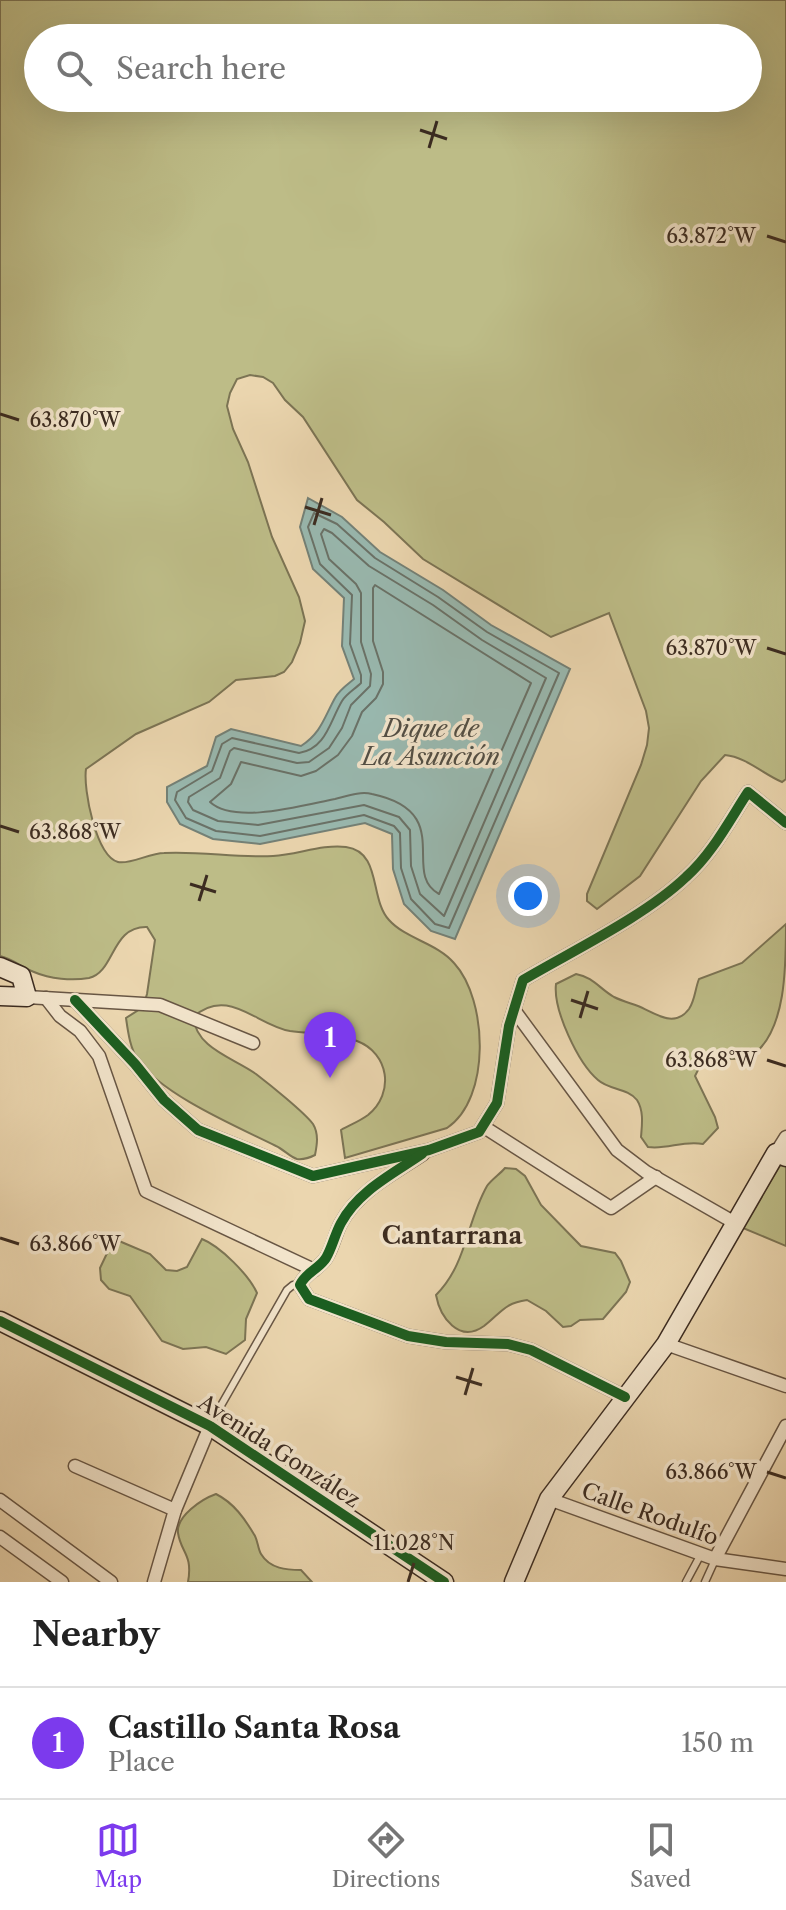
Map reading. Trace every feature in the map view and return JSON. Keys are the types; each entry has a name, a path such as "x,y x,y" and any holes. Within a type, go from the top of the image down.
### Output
{"street":[{"path":"75,1000 164,1100 198,1130 313,1176 429,1150 459,1141 484,1127 497,1103 509,1026 523,980 652,904 686,877 706,855 748,792 786,823"},
{"path":"0,967 21,976 36,998 80,1031 99,1056 146,1191 314,1270"},
{"path":"0,996 160,1005 253,1043"},
{"path":"514,1010 617,1150 656,1177 735,1223"},
{"path":"484,1127 611,1208 656,1177"},
{"path":"514,1582 549,1499 666,1344 735,1223 783,1149"},
{"path":"429,1150 353,1204 325,1259 300,1285 309,1299 408,1336 446,1342 508,1344 531,1350 625,1397"},
{"name":"Avenida González","path":"0,1321 210,1426 444,1582"},
{"path":"666,1344 786,1386"},
{"path":"154,1582 175,1510 210,1426"},
{"path":"715,1559 786,1426"},
{"path":"75,1466 175,1510"},
{"name":"Calle Rodulfo","path":"549,1499 715,1559 786,1569"},
{"path":"0,1500 111,1582"},
{"path":"0,1537 62,1582"}],"lane":[{"path":"210,1426 287,1290 293,1285 300,1285"},
{"path":"686,1582 701,1554"},
{"path":"705,1582 715,1559"}],"shaded area":[{"path":"0,0 786,0 786,779 782,782 747,762 725,755 701,781 640,876 597,909 587,901 587,894 641,765 649,728 646,711 609,613 551,637 423,559 357,500 303,417 273,383 250,375 237,379 227,406 272,537 299,597 305,621 300,643 284,672 275,676 236,680 209,702 136,734 86,769 87,791 97,835 110,857 118,862 164,853 259,856 328,847 346,847 357,851 370,866 379,900 389,920 447,956 465,980 473,1000 480,1048 478,1073 471,1095 461,1114 447,1128 345,1158 341,1130 368,1115 382,1096 385,1074 376,1055 357,1041 340,1036 290,1031 230,1006 206,1008 193,1017 196,1028 208,1045 256,1074 313,1124 317,1136 315,1155 297,1159 182,1098 164,1086 138,1060 131,1045 126,1018 143,1007 147,994 155,940 147,927 126,934 104,967 89,978 47,976 0,956"},
{"path":"786,924 782,996 772,1030 764,1044 746,1058 707,1062 700,1066 695,1076 718,1128 703,1144 648,1147 641,1137 642,1113 637,1100 629,1093 598,1080 575,1049 558,1008 556,984 576,974 592,980 617,998 664,1018 677,1018 691,1006 699,979 742,963"},
{"path":"786,1157 786,1246 743,1228"},
{"path":"505,1168 516,1169 525,1176 541,1205 581,1246 615,1253 621,1261 630,1282 626,1292 603,1319 580,1320 563,1327 546,1311 527,1300 508,1306 475,1331 459,1330 446,1319 436,1295 454,1270 487,1186"},
{"path":"202,1239 233,1262 257,1293 246,1319 245,1340 226,1354 206,1347 183,1349 162,1341 130,1296 109,1289 101,1280 100,1268 110,1247 119,1241 150,1254 166,1270 177,1271 187,1267"},
{"path":"216,1494 243,1518 269,1563 279,1568 301,1570 312,1582 188,1582 189,1565 179,1540 178,1527 191,1509"}],"water":[{"name":"Dique de La Asunción","path":"308,498 342,517 380,552 443,590 491,625 570,669 455,939 431,931 404,904 393,869 392,834 365,823 260,844 213,839 180,824 167,802 167,787 207,766 216,737 231,729 301,746 318,730 339,692 354,679 342,646 344,598 313,569 300,527"}],"cycle path":[{"path":"75,1000 164,1100 198,1130 313,1176 429,1150 479,1132 497,1103 509,1026 523,980 630,919 686,877 720,837 748,792 786,823"},
{"path":"422,1154 377,1184 348,1212 326,1258 300,1285 309,1299 408,1336 446,1342 508,1344 531,1350 625,1397"},
{"path":"0,1321 210,1426 444,1582"}],"place":[{"name":"Castillo Santa Rosa","path":"330,1078"}],"district":[{"name":"Cantarrana","path":"452,1235"}]}
